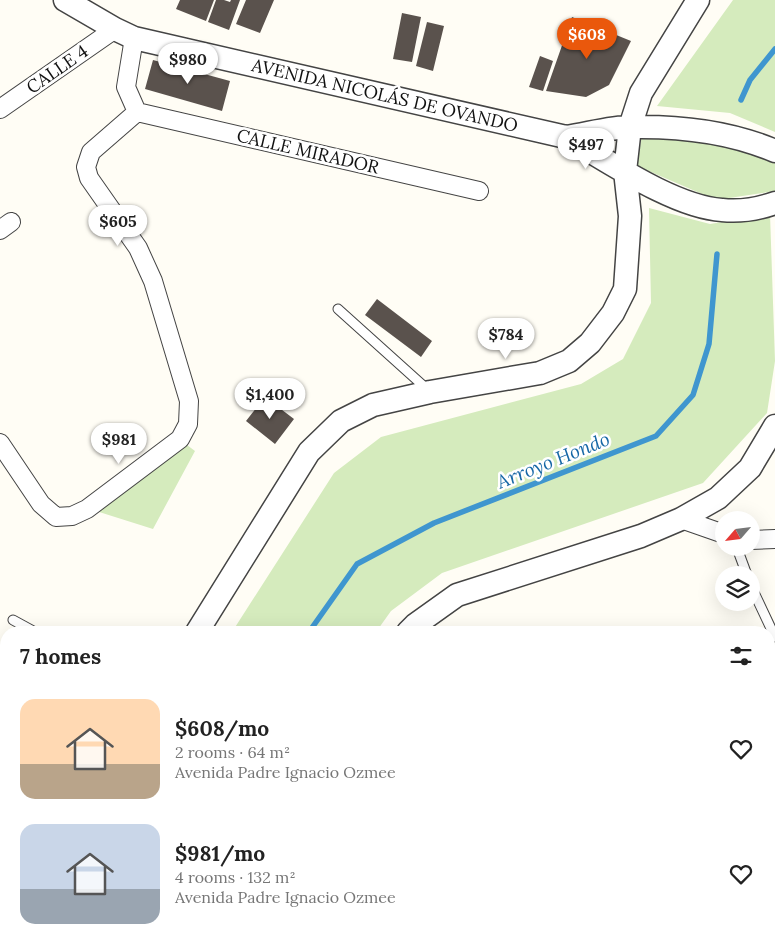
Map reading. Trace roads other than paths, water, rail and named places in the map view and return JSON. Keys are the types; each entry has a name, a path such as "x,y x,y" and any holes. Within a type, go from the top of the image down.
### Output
{"street":[{"name":"AVENIDA NICOLÁS DE OVANDO","path":"65,0 124,33 566,137 674,197 706,207 721,210 744,210 775,203"},
{"path":"201,626 309,452 341,421 373,404 430,392 540,374 568,361 590,343 613,313 625,289 630,216 625,171 630,127 641,93 698,0"},
{"name":"CALLE 4","path":"0,109 124,33"},
{"path":"0,443 41,504 56,517 72,516 87,509 180,439 188,424 189,401 153,282 138,248 89,178 86,167 91,152 137,112 126,87 124,33"},
{"name":"CALLE MIRADOR","path":"137,112 479,191"},
{"name":"AVENIDA NICOLÁS DE OVANDO","path":"566,137 630,127 707,131 739,138 775,151"},
{"path":"414,626 457,595 641,536 681,519 718,498 750,468 775,426"},
{"path":"681,519 715,531"},
{"path":"760,540 775,539"}],"lane":[{"path":"338,309 430,392"},
{"path":"760,605 770,626"},
{"path":"13,620 24,626"}],"waterway":[{"name":"Arroyo Hondo","path":"741,100 750,80 775,49"},
{"name":"Arroyo Hondo","path":"313,626 357,564 434,523 656,436 693,395 709,344 717,254"}]}
